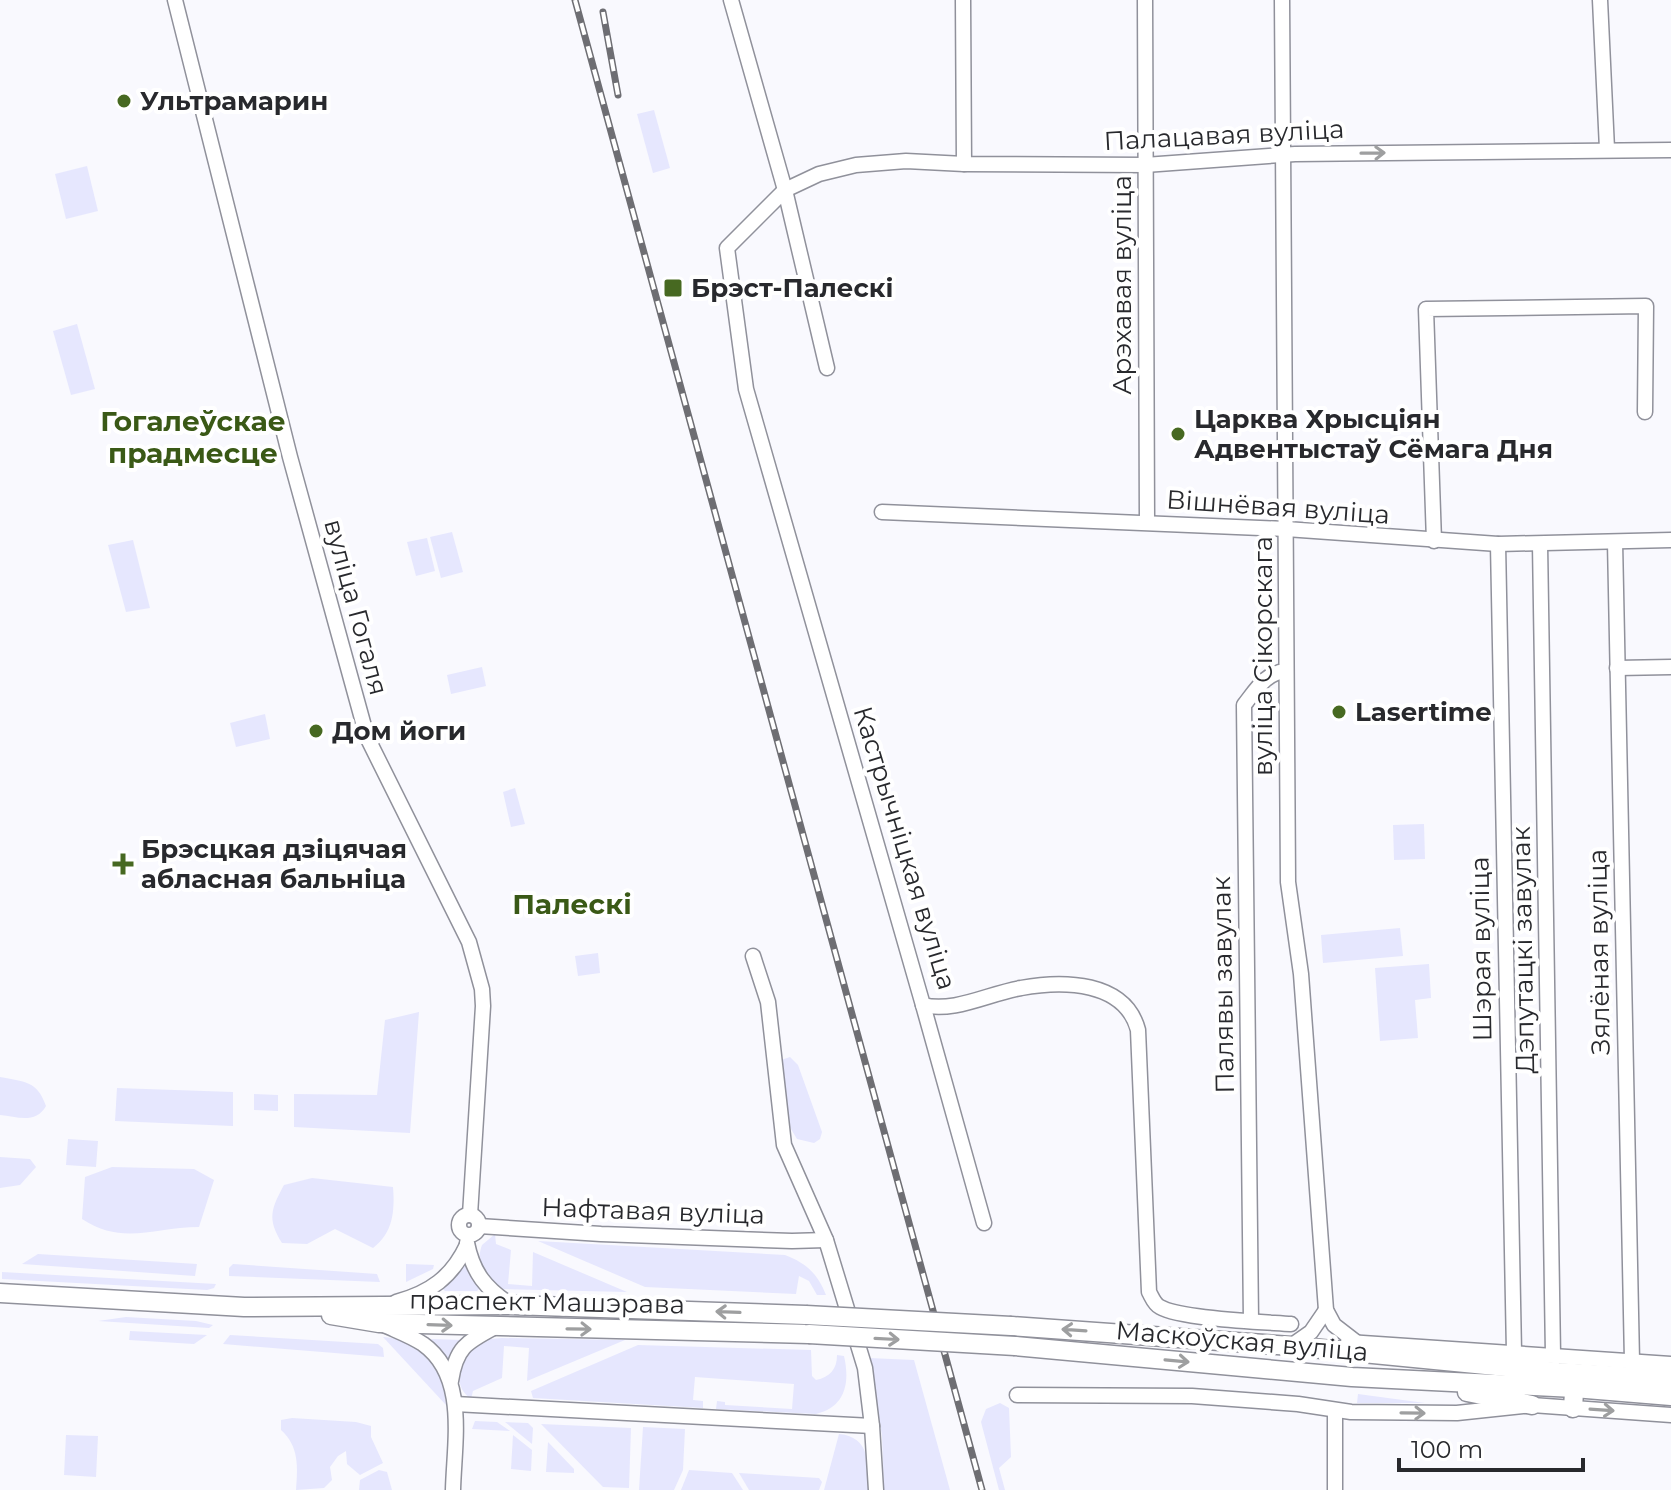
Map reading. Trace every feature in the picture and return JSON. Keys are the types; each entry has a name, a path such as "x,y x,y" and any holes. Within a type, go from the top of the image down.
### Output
{"main road":[{"name":"праспект Машэрава","path":"0,1293 380,1314 495,1327 809,1334"},
{"name":"праспект Машэрава","path":"380,1314 511,1305 806,1315"},
{"name":"Маскоўская вуліца","path":"806,1315 1291,1346 1671,1379"},
{"name":"Маскоўская вуліца","path":"809,1334 1015,1346 1417,1382 1563,1372 1671,1396"},
{"path":"1563,1372 1573,1408"},
{"path":"1417,1382 1532,1405"}],"street":[{"name":"вуліца Гогаля","path":"175,0 290,457 367,737 469,942 480,978 483,1006 471,1230"},
{"path":"731,0 785,190 827,368"},
{"path":"963,0 964,164"},
{"name":"Арэхавая вуліца","path":"1145,0 1147,522"},
{"name":"вуліца Сікорскага","path":"1282,0 1290,154 1286,529 1288,882 1301,974 1326,1310"},
{"path":"1600,0 1607,149"},
{"name":"Палацавая вуліца","path":"785,190 819,174 856,165 906,161 1145,165 1290,154 1671,150"},
{"name":"Кастрычніцкая вуліца","path":"785,190 727,248 742,369 771,482 923,1005 944,1007 1021,987 1066,984 1098,989 1113,995 1131,1011 1138,1030 1149,1292 1159,1307 1169,1310 1291,1324"},
{"path":"1434,541 1426,309 1646,306 1645,412"},
{"name":"Вішнёвая вуліца","path":"882,512 1286,529 1498,544 1671,540"},
{"name":"Зялёная вуліца","path":"1615,542 1632,1361"},
{"name":"Шэрая вуліца","path":"1498,544 1514,1352"},
{"name":"Дэпутацкі завулак","path":"1540,544 1563,1372"},
{"path":"1617,668 1671,667"},
{"name":"Палявы завулак","path":"1251,1321 1244,705 1269,676 1277,671 1286,671"},
{"path":"753,956 768,1002 784,1145 826,1240 865,1368 876,1490"},
{"path":"923,1005 984,1223"},
{"name":"Нафтавая вуліца","path":"471,1230 826,1240"},
{"path":"471,1230 478,1276 490,1291 511,1305"},
{"path":"453,1490 455,1404 451,1381 442,1363 423,1344 380,1314 436,1285 451,1272 471,1230"},
{"path":"1291,1346 1311,1332 1326,1310 1334,1325 1356,1342"},
{"path":"451,1381 454,1363 466,1343 495,1327"},
{"name":"Маскоўская вуліца","path":"1291,1346 1356,1342 1514,1352 1563,1372 1632,1361 1671,1364"},
{"path":"1017,1395 1192,1396 1298,1404 1335,1411 1457,1413 1532,1405 1671,1415"},
{"path":"455,1404 872,1426"},
{"path":"1335,1411 1335,1490"}],"shaded area":[{"path":"654,110 670,168 653,173 637,114"},
{"path":"87,166 98,211 66,219 55,174"},
{"path":"77,324 95,389 71,395 53,331"},
{"path":"452,532 463,572 441,578 430,537"},
{"path":"427,538 435,571 416,576 407,542"},
{"path":"133,540 150,608 126,612 108,545"},
{"path":"482,667 486,686 451,694 447,675"},
{"path":"265,714 270,739 236,747 230,723"},
{"path":"515,788 525,824 511,827 503,792"},
{"path":"1424,824 1425,859 1394,860 1393,825"},
{"path":"1400,928 1403,956 1323,963 1321,935"},
{"path":"598,953 600,973 578,976 575,956"},
{"path":"1429,964 1431,998 1415,1000 1418,1038 1380,1041 1375,968"},
{"path":"419,1012 410,1133 294,1127 294,1094 377,1095 385,1020"},
{"path":"790,1057 798,1065 822,1132 820,1139 814,1143 797,1139 788,1124 781,1060"},
{"path":"0,1077 34,1087 46,1106 42,1112 20,1118 0,1115"},
{"path":"117,1088 233,1092 233,1126 115,1121"},
{"path":"254,1094 278,1095 278,1111 254,1110"},
{"path":"68,1139 98,1141 96,1167 66,1165"},
{"path":"0,1157 30,1159 36,1167 20,1185 0,1188"},
{"path":"112,1167 194,1169 214,1180 199,1227 125,1233 111,1232 82,1219 85,1177"},
{"path":"312,1178 393,1187 391,1221 380,1242 373,1248 335,1229 307,1244 282,1243 272,1214 276,1201 284,1185"},
{"path":"495,1234 496,1244 511,1250 508,1284 532,1286 533,1252 627,1292 500,1289 486,1275 480,1258 482,1245"},
{"path":"538,1241 785,1255 810,1270 826,1295 817,1295 809,1281 799,1276 796,1294 645,1287"},
{"path":"38,1254 197,1264 195,1276 22,1264"},
{"path":"233,1264 377,1274 380,1282 229,1276 229,1268"},
{"path":"406,1264 434,1265 433,1269 406,1282"},
{"path":"466,1264 479,1289 445,1291 443,1289"},
{"path":"2,1272 216,1284 207,1290 2,1279"},
{"path":"126,1317 196,1321 213,1325 209,1328 98,1321"},
{"path":"130,1331 207,1335 194,1344 129,1340"},
{"path":"230,1335 378,1344 383,1348 384,1357 223,1344"},
{"path":"383,1337 409,1343 428,1357 441,1378 446,1405"},
{"path":"431,1339 463,1340 446,1362"},
{"path":"490,1339 625,1340 527,1381 529,1348 504,1346 502,1378 473,1391 471,1399 460,1384 465,1354"},
{"path":"638,1345 811,1350 812,1376 816,1380 832,1372 837,1355 844,1356 846,1384 834,1406 816,1414 716,1409 717,1401 725,1402 725,1405 792,1409 794,1384 695,1377 693,1400 703,1401 703,1408 533,1398 531,1391"},
{"path":"869,1358 914,1360 950,1490 884,1490 882,1436"},
{"path":"1358,1394 1425,1403 1357,1403"},
{"path":"1000,1403 1009,1408 1011,1457 999,1468 1005,1490 999,1490 981,1422 986,1409"},
{"path":"281,1420 356,1422 371,1426 371,1437 383,1463 360,1475 347,1464 346,1451 330,1467 332,1480 324,1488 296,1490 294,1450 281,1430"},
{"path":"475,1421 497,1422 510,1431 472,1429"},
{"path":"505,1422 528,1423 533,1428 532,1444"},
{"path":"541,1424 631,1428 629,1488 603,1487"},
{"path":"643,1427 685,1429 683,1470 674,1490 639,1490"},
{"path":"839,1434 857,1440 862,1446 868,1462 870,1490 824,1490"},
{"path":"66,1435 98,1436 96,1477 64,1475"},
{"path":"513,1435 532,1450 531,1471 511,1469"},
{"path":"548,1442 574,1469 574,1473 546,1472"},
{"path":"379,1470 387,1472 392,1490 359,1490 360,1480"},
{"path":"689,1470 732,1473 743,1490 681,1490"},
{"path":"739,1473 819,1478 822,1482 819,1490 749,1490"}],"railway":[{"path":"575,0 982,1490"},
{"path":"603,12 618,95"}],"place":[{"name":"Ультрамарин","path":"124,101"},
{"name":"Брэст-Палескі","path":"673,288"},
{"name":"Царква Хрысціян Адвентыстаў Сёмага Дня","path":"1178,434"},
{"name":"Lasertime","path":"1339,712"},
{"name":"Дом йоги","path":"316,731"},
{"name":"Брэсцкая дзіцячая абласная бальніца","path":"123,864"}],"district":[{"name":"Гогалеўскае прадмесце","path":"193,437"},
{"name":"Палескі","path":"572,904"}]}
